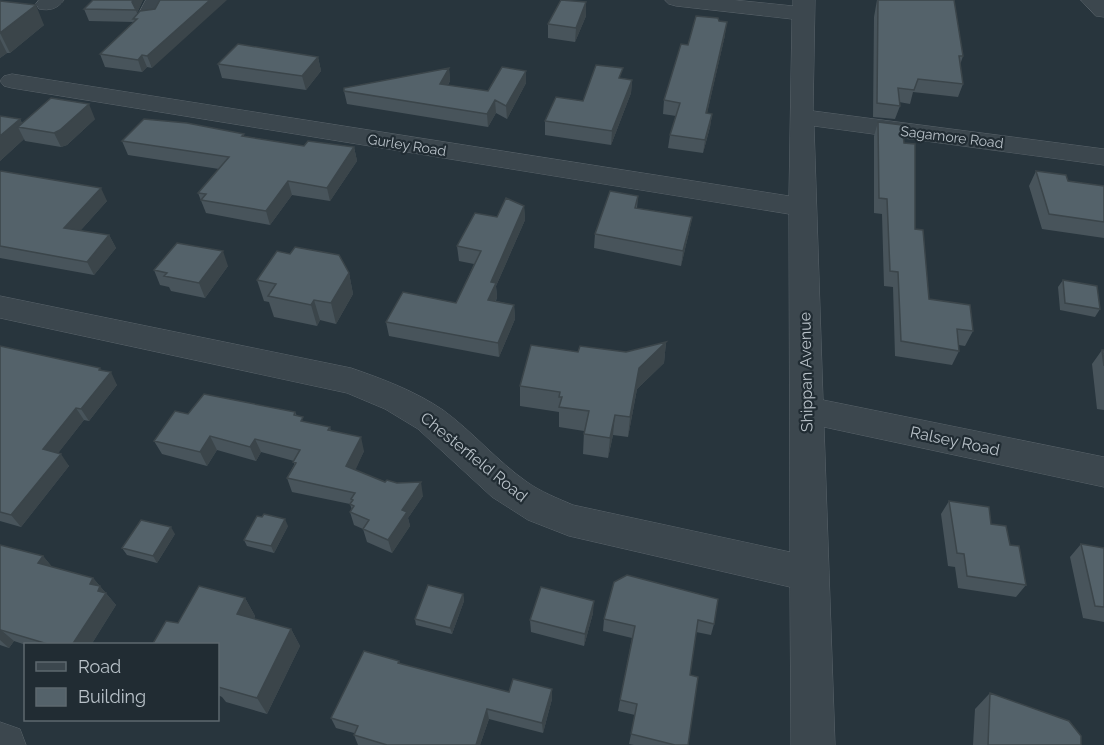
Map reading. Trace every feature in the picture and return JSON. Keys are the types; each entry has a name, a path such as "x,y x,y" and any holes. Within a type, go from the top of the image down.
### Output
{"street":[{"path":"676,0 803,7"},
{"path":"1092,0 1104,11"},
{"name":"Shippan Avenue","path":"803,7 802,207 813,745"},
{"name":"Gurley Road","path":"12,81 802,207"},
{"name":"Sagamore Road","path":"801,117 1104,157"},
{"name":"Chesterfield Road","path":"0,307 351,381 396,399 439,426 515,494 542,509 569,520 810,573"},
{"name":"Ralsey Road","path":"807,410 1104,472"}],"building":[{"path":"93,0 133,0 136,10 84,9"},
{"path":"160,0 210,0 147,56 142,55 138,60 100,54 137,19 133,19 140,11 155,9"},
{"path":"561,0 586,2 576,28 548,24"},
{"path":"878,0 954,0 963,56 959,56 963,84 918,79 914,90 898,88 900,106 877,103"},
{"path":"0,1 36,5 0,33"},
{"path":"696,16 718,18 719,21 727,22 706,113 712,114 705,140 670,135 680,103 664,100 681,44 688,45"},
{"path":"238,44 318,57 302,76 218,64"},
{"path":"596,65 623,68 619,78 632,80 612,131 545,121 556,97 583,101"},
{"path":"502,67 526,71 506,106 495,100 487,114 344,91 344,88 449,68 440,84 488,91"},
{"path":"51,98 89,104 54,133 18,127"},
{"path":"0,116 20,119 0,136"},
{"path":"144,119 187,123 244,134 242,136 304,146 308,141 354,147 327,188 288,181 266,211 201,200 206,194 198,193 229,157 122,141"},
{"path":"878,122 902,125 904,143 915,144 915,229 923,230 929,299 970,305 973,331 957,329 959,351 901,341 898,272 890,271 887,199 879,198"},
{"path":"1,171 101,188 64,228 109,235 87,262 0,246"},
{"path":"1036,171 1066,175 1068,181 1104,186 1104,222 1049,214"},
{"path":"610,191 638,196 635,208 692,217 683,251 595,234"},
{"path":"506,198 524,206 491,282 496,283 488,300 514,305 498,343 386,322 403,292 456,303 481,251 457,246 475,213 497,217"},
{"path":"177,243 223,251 199,283 164,276 167,273 154,270"},
{"path":"295,247 339,255 349,273 331,303 314,300 311,305 268,296 276,284 257,280 277,251 290,254"},
{"path":"1063,280 1097,286 1100,309 1065,303"},
{"path":"666,342 639,368 630,417 615,415 610,438 584,434 589,411 559,407 562,397 559,397 560,392 520,386 531,345 578,352 580,346 626,352"},
{"path":"0,346 111,372 81,409 76,408 43,449 61,454 11,515 0,512"},
{"path":"204,394 295,412 294,415 303,417 301,421 361,437 346,466 385,482 387,480 397,483 421,482 402,510 407,512 388,540 363,529 369,520 350,512 354,506 350,504 353,500 351,499 355,493 287,478 296,463 293,462 300,450 255,439 250,447 210,436 200,452 154,441 175,411 188,414"},
{"path":"949,501 989,507 991,524 1006,526 1010,545 1019,546 1026,585 967,576 964,554 957,553"},
{"path":"264,514 285,519 271,546 244,540 257,516 262,517"},
{"path":"141,520 171,527 153,556 122,548"},
{"path":"1081,544 1104,548 1104,607 1095,606"},
{"path":"0,545 43,556 38,563 93,578 90,584 100,586 98,591 106,593 73,643 44,643 0,631"},
{"path":"627,575 718,599 714,624 698,620 690,675 698,677 688,745 675,745 631,734 637,704 620,700 635,626 604,619 614,582"},
{"path":"428,585 463,594 450,628 415,619"},
{"path":"199,586 245,598 237,614 291,629 257,698 219,687 219,643 153,643 166,621 178,623"},
{"path":"541,587 594,601 585,634 530,620"},
{"path":"364,651 399,661 398,663 509,692 513,679 552,689 542,723 487,709 476,745 387,745 354,735 358,726 331,718"},
{"path":"990,693 1069,721 1081,736 1081,745 988,745"}]}
